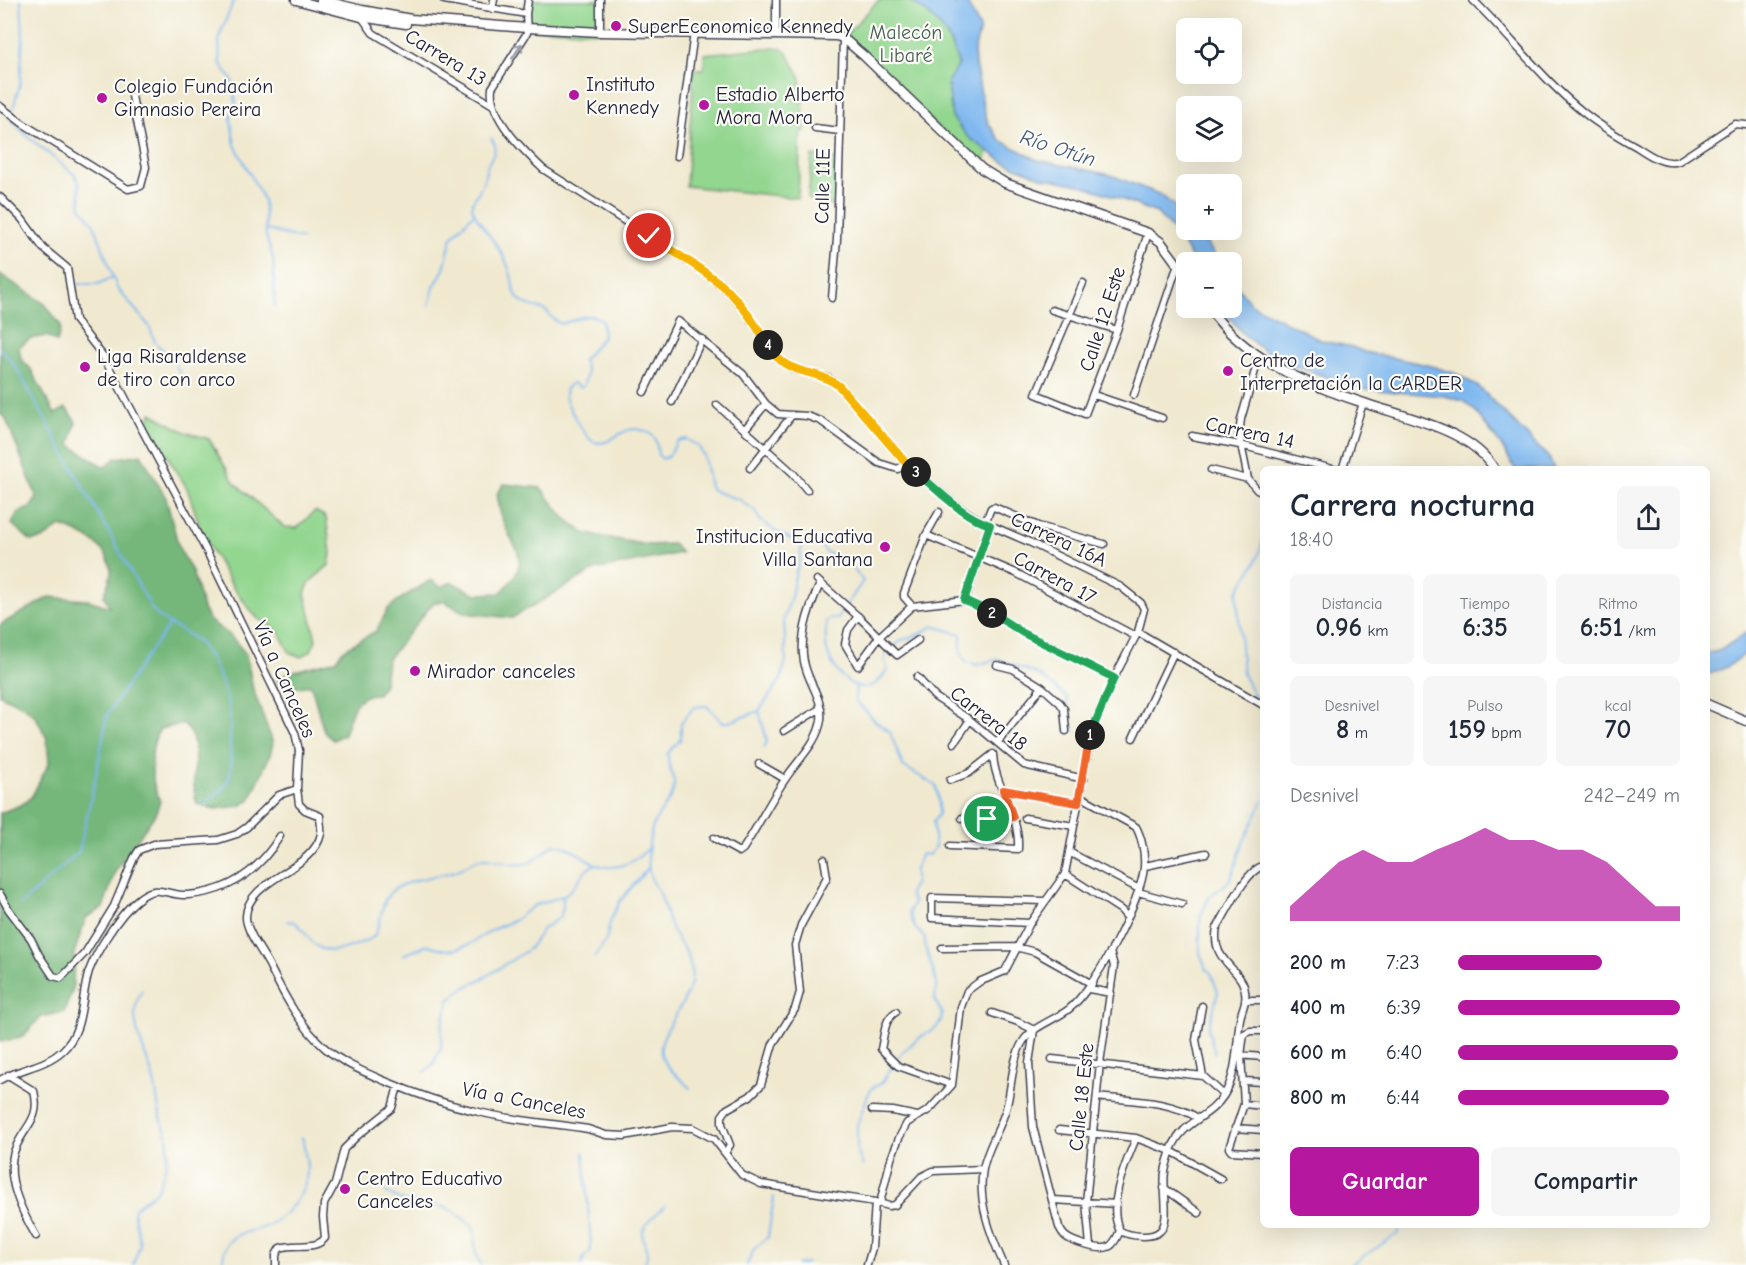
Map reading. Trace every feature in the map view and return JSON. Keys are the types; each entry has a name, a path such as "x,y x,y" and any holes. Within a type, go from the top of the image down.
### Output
{"street":[{"path":"296,0 410,25 527,31 819,34 843,38 982,169 1005,183 1148,232 1161,242 1176,261"},
{"path":"321,0 361,14"},
{"path":"446,0 526,14"},
{"path":"492,9 494,0"},
{"path":"493,105 492,88 527,31 528,0"},
{"path":"600,0 600,32"},
{"path":"776,0 776,35"},
{"path":"1473,0 1582,112 1662,161 1679,161 1735,124 1746,125"},
{"name":"Carrera 13","path":"361,14 373,33 493,105"},
{"path":"677,156 694,33"},
{"name":"Calle 11E","path":"832,298 837,239 843,38"},
{"path":"0,106 22,123 128,189 141,186 146,167 132,96"},
{"name":"Carrera 16A","path":"493,105 522,149 543,170 724,287 742,307 779,360 793,369 828,378 839,386 906,463 957,506 987,524 1121,587 1142,603 1143,616 1136,634"},
{"path":"815,128 840,131"},
{"name":"Vía a Canceles","path":"0,197 22,219 43,248 67,268 75,320 104,356 207,552 295,733 299,750 297,789 299,804 305,810 320,816 321,834 315,848 304,859 262,888 251,902 246,916 249,931 283,994 305,1027 325,1048 346,1063 398,1086 476,1112 588,1129 606,1135 624,1136 672,1126 693,1128 714,1139 742,1174 760,1184 877,1202"},
{"name":"Calle 12 Este","path":"1070,315 1036,394 1085,414 1094,395 1148,232"},
{"path":"1134,395 1176,270"},
{"path":"1070,315 1083,283"},
{"path":"1052,310 1116,330"},
{"path":"1217,318 1227,330 1259,357 1304,381 1449,433 1478,449 1493,466"},
{"path":"644,392 678,321 743,374 766,404 778,414 807,416 821,421 879,463 897,469 906,463"},
{"path":"672,402 702,339"},
{"path":"1259,357 1241,419 1240,445 1248,479 1260,492"},
{"path":"1094,395 1162,418"},
{"path":"1343,466 1363,403"},
{"path":"745,429 766,404"},
{"path":"717,405 793,472 807,490"},
{"path":"750,468 792,415"},
{"name":"Carrera 14","path":"1192,436 1240,445 1321,466"},
{"path":"1211,470 1248,479"},
{"path":"964,600 991,508 1002,509 1038,526 1104,544"},
{"path":"912,606 903,593 926,535 939,512"},
{"name":"Carrera 17","path":"926,535 1016,573 1174,652 1260,703"},
{"path":"714,838 739,852 743,849 785,778 805,754 818,730 821,708 806,671 803,647 806,622 819,582 858,616 897,655 918,640"},
{"path":"858,616 848,630 844,644 858,666 879,637 912,606 964,600 995,614 1023,633 1114,678"},
{"path":"867,1265 872,1248 877,1202 898,1138 907,1123 929,1110 952,1085 962,1007 967,991 979,982 1005,970 1030,923 1065,874 1092,730 1136,634"},
{"path":"1133,738 1174,652"},
{"path":"997,665 1013,669 1042,687 1060,703 1064,709 1066,731"},
{"name":"Carrera 18","path":"917,677 935,697 970,720 1028,767 1084,779"},
{"path":"998,742 1042,687"},
{"path":"1710,705 1746,721"},
{"path":"784,731 821,708"},
{"path":"954,742 970,720"},
{"path":"950,780 969,773 993,754 1019,843 1018,849 950,846"},
{"path":"759,764 785,778"},
{"path":"0,894 53,976 61,978 85,953 114,906 134,858 140,850 154,844 218,840 237,834 279,795 297,789"},
{"path":"1003,790 1079,799 1136,827 1140,835 1144,866 1139,891 1110,952 1090,987 1070,1009 1034,1030 1024,1040 1016,1058 1007,1108 983,1169 983,1203 1004,1265"},
{"path":"962,818 1013,817"},
{"path":"1025,818 1074,826"},
{"path":"0,1080 8,1075 45,1063 61,1052 71,1041 77,1031 94,958 119,920 146,892 162,890 186,895 224,888 251,870 268,855 280,836"},
{"path":"1069,852 1139,891 1182,904"},
{"path":"1144,866 1206,853"},
{"path":"725,1153 730,1145 722,1124 722,1116 727,1109 750,1096 760,1085 773,1044 795,1009 800,992 795,945 801,925 827,877 824,859"},
{"path":"1260,866 1249,875 1217,928 1216,936 1221,957 1244,982 1245,1000 1240,1016 1238,1055 1244,1081 1244,1104 1229,1148 1231,1151 1260,1153"},
{"path":"1065,874 1121,910 1127,917"},
{"path":"1030,923 932,918 933,897 1044,901"},
{"path":"942,948 1016,947 1035,952 1090,987 1111,993"},
{"name":"Calle 18 Este","path":"1090,1246 1086,1202 1100,1063 1114,966 1110,952"},
{"path":"85,953 94,958"},
{"path":"1245,1000 1260,1000"},
{"path":"1202,1006 1196,1040 1203,1076"},
{"path":"896,1012 890,1015 881,1049 898,1066 952,1085"},
{"path":"992,1013 1034,1030"},
{"path":"1034,1030 1029,1063 1034,1127 1041,1163 1054,1200 1059,1227 1074,1241 1107,1248 1112,1245 1120,1232"},
{"path":"1120,1232 1154,1235 1160,1232 1164,1226 1165,1173 1171,1151 1181,1131 1212,1108 1224,1095 1246,1032 1260,1031"},
{"path":"1238,1055 1260,1056"},
{"path":"1052,1059 1203,1076 1224,1095"},
{"path":"8,1075 34,1091 37,1103 34,1118 15,1147 10,1164 14,1184 27,1221 36,1236"},
{"path":"1244,1081 1260,1082"},
{"path":"276,1265 276,1255 280,1248 289,1244 313,1246 325,1238 324,1204 335,1184 344,1149 392,1108 398,1086"},
{"path":"1097,1097 1166,1105 1184,1109 1198,1118"},
{"path":"1244,1104 1260,1106"},
{"path":"872,1110 917,1116"},
{"path":"1235,1128 1260,1130"},
{"path":"1059,1130 1136,1138 1171,1151 1221,1179"},
{"path":"1120,1232 1116,1204 1122,1172 1136,1138"},
{"path":"877,1202 889,1206 895,1205 921,1177 933,1171 983,1169"},
{"path":"1164,1188 1198,1212"},
{"path":"1054,1200 1116,1204"}],"green space":[{"path":"528,0 600,0 600,32 527,28"},
{"name":"Malecón Libaré","path":"879,0 907,0 916,3 933,16 940,25 958,64 948,82 952,117 988,151 982,169 843,38"},
{"path":"776,47 786,51 801,78 805,131 801,132 798,198 686,186 694,69 704,69 704,54"},
{"path":"812,156 838,159 837,207 808,199"},
{"path":"0,274 45,304 61,326 57,342 47,336 30,339 19,347 21,359 30,368 55,414 66,408 76,422 70,445 104,467 116,458 141,454 166,498 179,548 192,571 203,609 209,620 230,635 246,654 253,689 273,743 250,800 240,806 214,809 197,804 194,794 195,752 190,732 183,724 160,729 152,755 152,775 160,801 156,813 115,872 103,908 86,918 74,953 73,989 64,1012 41,1017 24,1035 0,1042 0,813 23,804 32,796 49,763 47,739 36,717 25,707 0,695 0,625 49,597 88,600 110,607 104,596 111,573 106,555 94,542 77,532 61,526 43,539 31,541 12,524 17,513 30,508 37,498 6,419 0,414"},
{"path":"151,413 185,432 209,439 234,482 284,527 297,528 315,511 326,517 331,553 329,565 310,582 305,593 316,640 311,651 301,657 290,653 278,631 257,618 234,589 203,536 187,488 148,425"},
{"path":"504,484 541,488 564,517 584,533 647,545 673,544 681,553 594,570 512,618 465,613 444,601 433,603 387,660 384,684 378,694 363,697 358,701 344,734 333,740 324,732 311,685 287,689 277,681 287,673 336,660 343,650 376,631 388,609 397,601 431,580 441,587 452,582 475,594 500,593 517,572 519,563 516,547 502,518 497,494"}],"water":[{"name":"Río Otún","path":"908,0 931,0 957,20 959,19 953,0 966,0 980,29 974,51 984,109 988,123 1000,140 1037,160 1111,175 1161,195 1176,208 1176,234 1157,213 1084,186 1041,177 1004,162 968,137 952,117 948,82 958,64 955,53 940,26"},
{"name":"Río Otún","path":"1181,240 1204,240 1213,252 1188,252"},
{"path":"1242,292 1251,304 1323,341 1428,365 1457,374 1479,387 1549,458 1553,466 1513,466 1501,445 1475,411 1463,401 1445,396 1362,389 1297,367 1268,354 1243,334 1230,318 1242,318"},
{"path":"1746,633 1746,653 1727,667 1710,674 1710,652 1719,651"}],"waterway":[{"path":"21,0 23,36 20,84 10,119 75,175 79,183 81,207 94,224 117,288 149,326 155,342 174,362 181,375"},
{"path":"234,0 219,37 220,63 232,80 234,89 236,104 231,114 231,121 235,145 264,201 266,236 273,258 275,307"},
{"name":"Río Otún","path":"938,0 958,19 964,34"},
{"path":"491,138 495,145 494,153 487,166 483,184 472,203 472,208 507,263 516,295 524,303 544,310 561,324 587,316 602,320 603,337 583,360 587,372 584,385 580,388 573,383 567,387 565,392 566,399 581,428 590,439 601,443 631,429 647,432 656,441 658,455 663,459 669,456 677,441 686,439 698,446 704,456 710,487 714,491 740,500 754,510 760,520 778,533 802,544 817,544 826,552 842,559 863,581 837,619 831,618 826,622 827,651 831,662 845,679 854,685 871,686 880,680 887,669 886,653"},
{"path":"429,306 434,287 444,269 452,237 473,214"},
{"path":"267,230 302,239"},
{"path":"79,284 98,284 113,277"},
{"path":"0,349 14,364 152,609 163,620 200,644 216,668 230,716 231,764 228,780 223,788 202,805"},
{"path":"690,1088 674,1074 662,1057 662,1041 687,995 692,973 689,958 673,932 660,894 649,872 650,836 656,819 673,790 674,780 668,753 681,739 681,723 694,707 707,706 722,722 729,722 759,711 781,679 786,660 784,618 802,545"},
{"path":"1256,699 1243,674 1237,592 1256,562 1260,550"},
{"path":"21,904 79,852 107,715 170,624"},
{"path":"893,648 900,641 922,633 933,626 960,634 961,652 966,662 977,665 998,659 1039,675 1067,698 1068,718 1074,731"},
{"path":"856,687 855,700 875,721 890,732 903,766 936,786 939,804 939,814 933,822 935,847 929,855 922,854 915,869 915,883 910,891 910,897 914,903 909,912 915,928 925,938 925,946 937,983 935,999 942,1014 937,1027 916,1040 899,1056"},
{"path":"759,711 767,741 764,748"},
{"path":"1215,1053 1208,1029 1218,992 1200,953 1200,917 1210,896 1225,885 1232,876 1243,843 1260,807"},
{"path":"287,921 295,922 318,947 324,950 339,950 374,937 386,898 395,889 411,882 458,870 479,859 524,864 533,861 555,844 566,847 598,865 612,867 632,861 649,848"},
{"path":"403,955 428,945 447,950 470,944 494,929 515,920 533,906 563,896 572,889 585,871 595,864"},
{"path":"594,958 606,940 611,919 620,901 649,867"},
{"path":"425,1072 433,1064 441,1048 442,1025 449,1000 464,988 529,949 543,929 560,917 563,909 563,896"},
{"path":"133,1265 140,1244 133,1211 159,1186 168,1153 166,1132 160,1116 154,1083 136,1023 135,1012 142,990"},
{"path":"863,1166 857,1149 857,1125 872,1088 882,1083 893,1065"},
{"path":"222,1265 231,1239 270,1224 286,1212 299,1197 307,1169 302,1137"},
{"path":"582,1265 591,1246 584,1152"},
{"path":"385,1191 406,1202 445,1207 473,1226 475,1250 481,1265"},
{"path":"747,1265 754,1249 768,1237 774,1197"},
{"path":"644,1265 647,1255 643,1237 644,1228 665,1206"},
{"path":"1350,1265 1399,1233 1398,1228"},
{"path":"797,1265 807,1263"}],"place":[{"name":"SuperEconomico Kennedy","path":"616,26"},
{"name":"Instituto Kennedy","path":"574,95"},
{"name":"Colegio Fundación Gimnasio Pereira","path":"102,98"},
{"name":"Estadio Alberto Mora Mora","path":"704,105"},
{"name":"Liga Risaraldense de tiro con arco","path":"85,367"},
{"name":"Centro de Interpretación la CARDER","path":"1228,371"},
{"name":"Institucion Educativa Villa Santana","path":"885,547"},
{"name":"Mirador canceles","path":"415,671"},
{"name":"Centro Educativo Canceles","path":"345,1189"}],"route":[{"path":"649,236 724,287 742,307 779,360 793,369 828,378 839,386 906,463 957,506 977,520 990,525 964,600 995,614 1023,633 1114,678 1088,743 1084,779 1078,803 1003,790 1013,817 987,819"}]}
